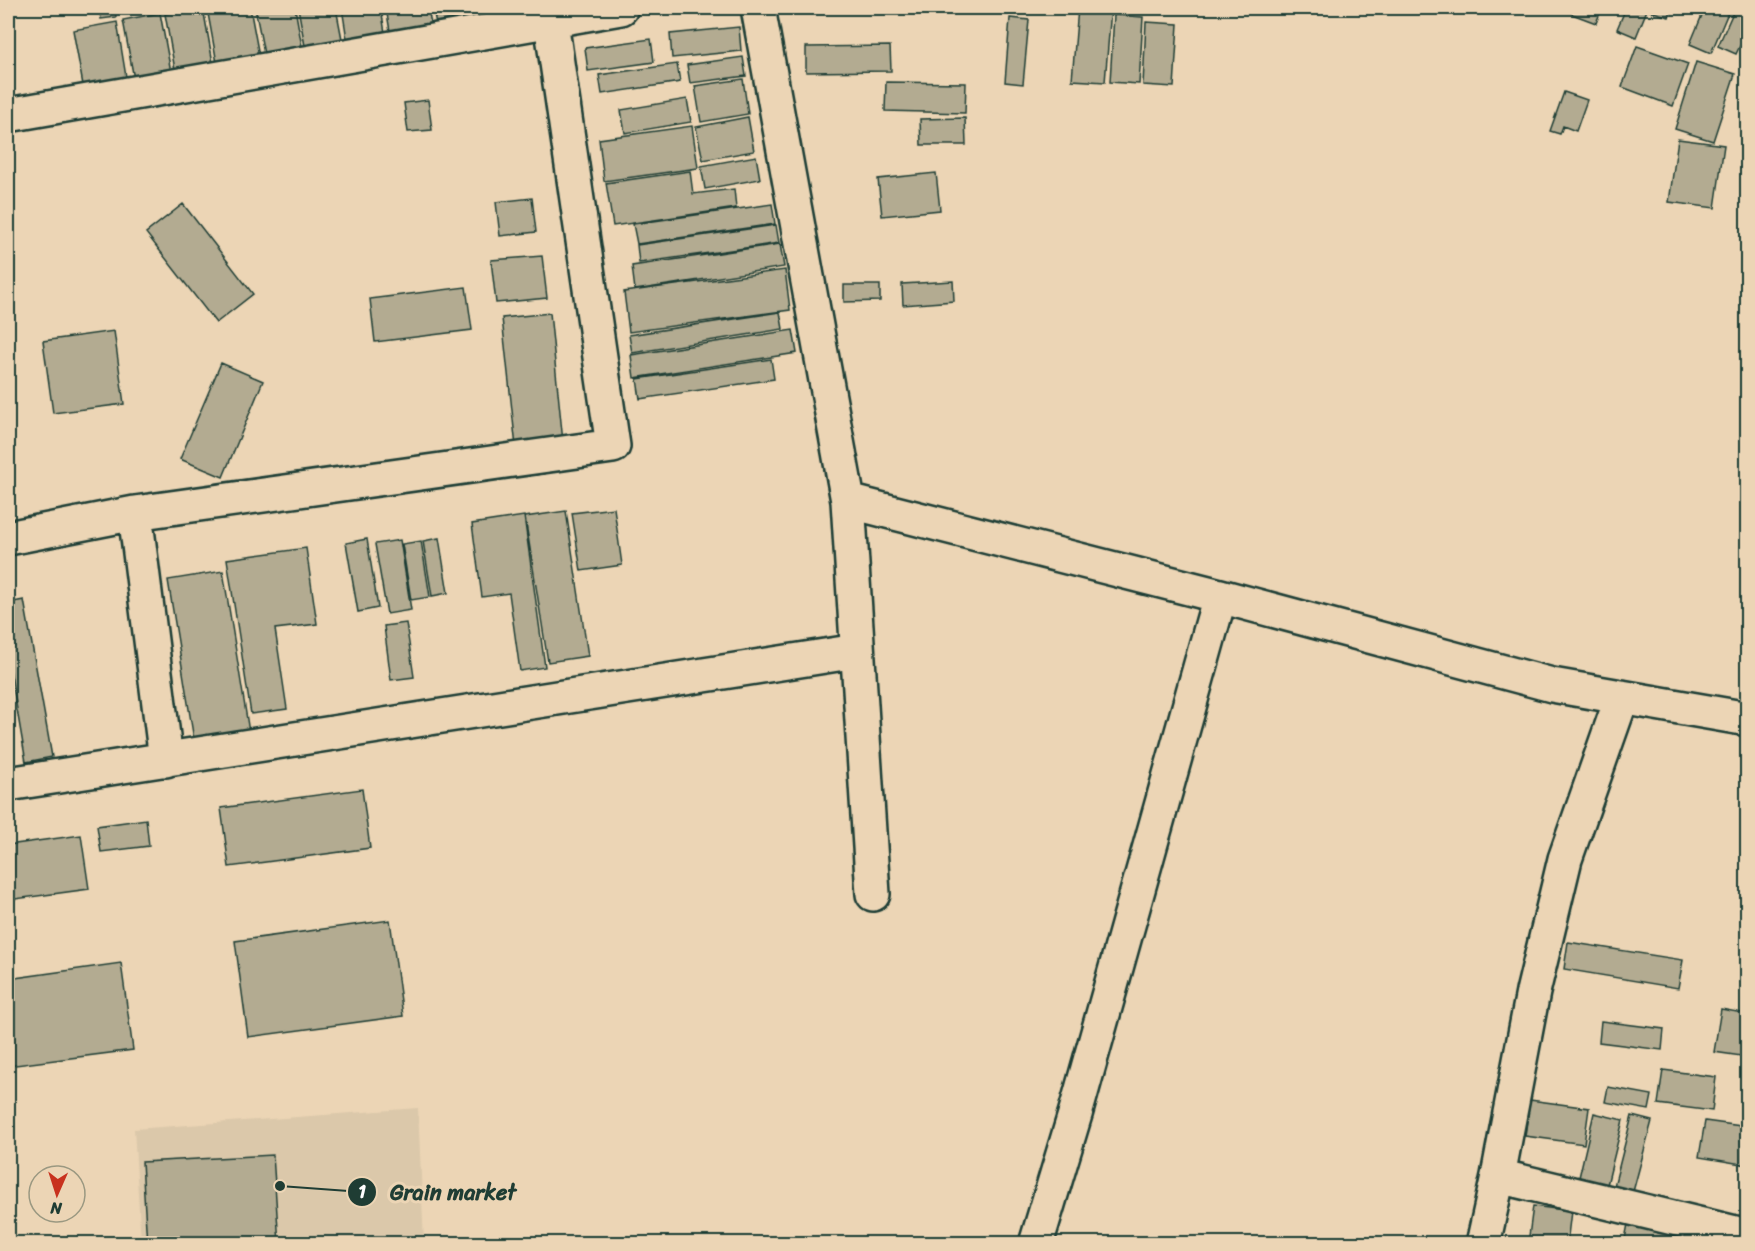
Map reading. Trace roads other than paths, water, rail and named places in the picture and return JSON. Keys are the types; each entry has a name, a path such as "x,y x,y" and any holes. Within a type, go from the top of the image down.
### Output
{"street":[{"path":"8,115 550,14 621,8"},
{"path":"758,8 848,501 873,894"},
{"path":"8,538 135,513 613,446 550,14"},
{"path":"848,501 1220,596 1552,685 1748,719"},
{"path":"135,513 166,760"},
{"path":"1036,1244 1080,1100 1220,596"},
{"path":"8,784 858,651"},
{"path":"1483,1244 1533,992 1565,859 1622,697"},
{"path":"1498,1176 1748,1236"}],"place":[{"name":"Grain market","path":"280,1186"}]}
